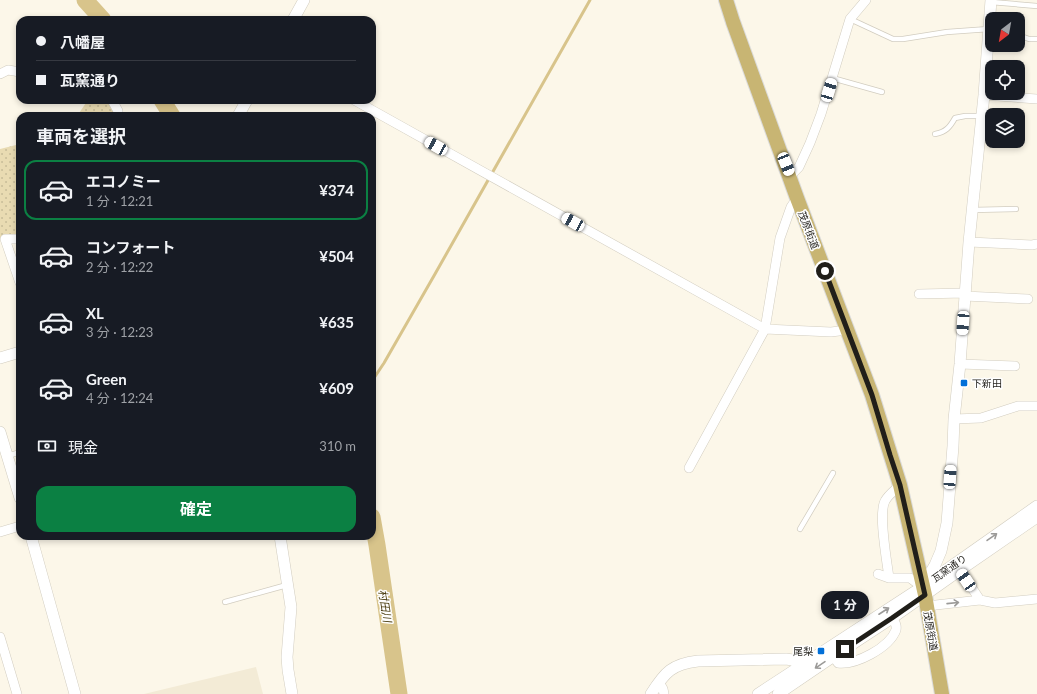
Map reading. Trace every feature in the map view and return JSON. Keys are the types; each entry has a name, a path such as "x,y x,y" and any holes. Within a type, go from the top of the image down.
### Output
{"main road":[{"name":"茂原街道","path":"726,0 797,198 872,395 900,485 924,596 942,694"}],"street":[{"path":"295,16 304,0"},
{"path":"790,176 799,167 810,143 821,114 850,19 866,0"},
{"path":"991,1 991,12"},
{"path":"924,596 941,551 947,523 969,242 988,52"},
{"path":"0,74 8,70 16,71"},
{"path":"984,95 1037,99"},
{"path":"361,104 376,112"},
{"path":"376,112 765,329 831,332 847,330"},
{"path":"689,468 765,329 780,238 791,207 797,198"},
{"path":"16,239 5,239 16,271"},
{"path":"969,242 1037,244"},
{"path":"919,294 965,294 1028,299"},
{"path":"0,358 16,353"},
{"path":"960,364 1015,366"},
{"path":"954,419 981,418 1018,406 1037,406"},
{"path":"0,432 16,485"},
{"path":"889,578 883,510 885,501 900,485"},
{"name":"瓦窯通り","path":"758,694 806,662 924,596 1037,506"},
{"name":"瓦窯通り","path":"778,694 892,618 1037,517"},
{"path":"0,532 16,527"},
{"path":"32,540 75,694"},
{"path":"281,540 291,615 287,657 292,694"},
{"path":"960,570 980,600"},
{"path":"878,574 889,578 910,578 924,596 980,600 995,603 1037,599"},
{"path":"833,656 838,663 846,664 872,654 885,643 896,630 896,625 892,618"},
{"path":"0,637 17,694"},
{"path":"651,694 659,682 672,668 685,663 698,661 786,659 806,662"},
{"path":"659,682 664,694"}],"lane":[{"path":"991,1 1037,6"},
{"path":"850,19 893,40 946,32 985,29"},
{"path":"1025,38 1037,39"},
{"path":"832,78 882,92"},
{"path":"935,134 942,133 950,127 955,118 965,116 981,116"},
{"path":"972,210 1016,209"},
{"path":"7,456 16,453"},
{"path":"800,529 833,473"},
{"path":"225,602 288,585"}],"shaded area":[{"path":"85,104 113,104 116,112 80,112"},
{"path":"16,145 16,239 0,240 0,149"},
{"path":"256,667 263,694 144,694"}],"waterway":[{"name":"村田川","path":"85,0 99,16"},
{"path":"376,375 590,0"},
{"name":"村田川","path":"164,104 170,112"},
{"name":"村田川","path":"376,539 399,694"}],"place":[{"name":"下新田","path":"964,383"},
{"name":"尾梨","path":"821,651"}],"route":[{"path":"825,271 872,395 900,485 925,595 845,649"}]}
